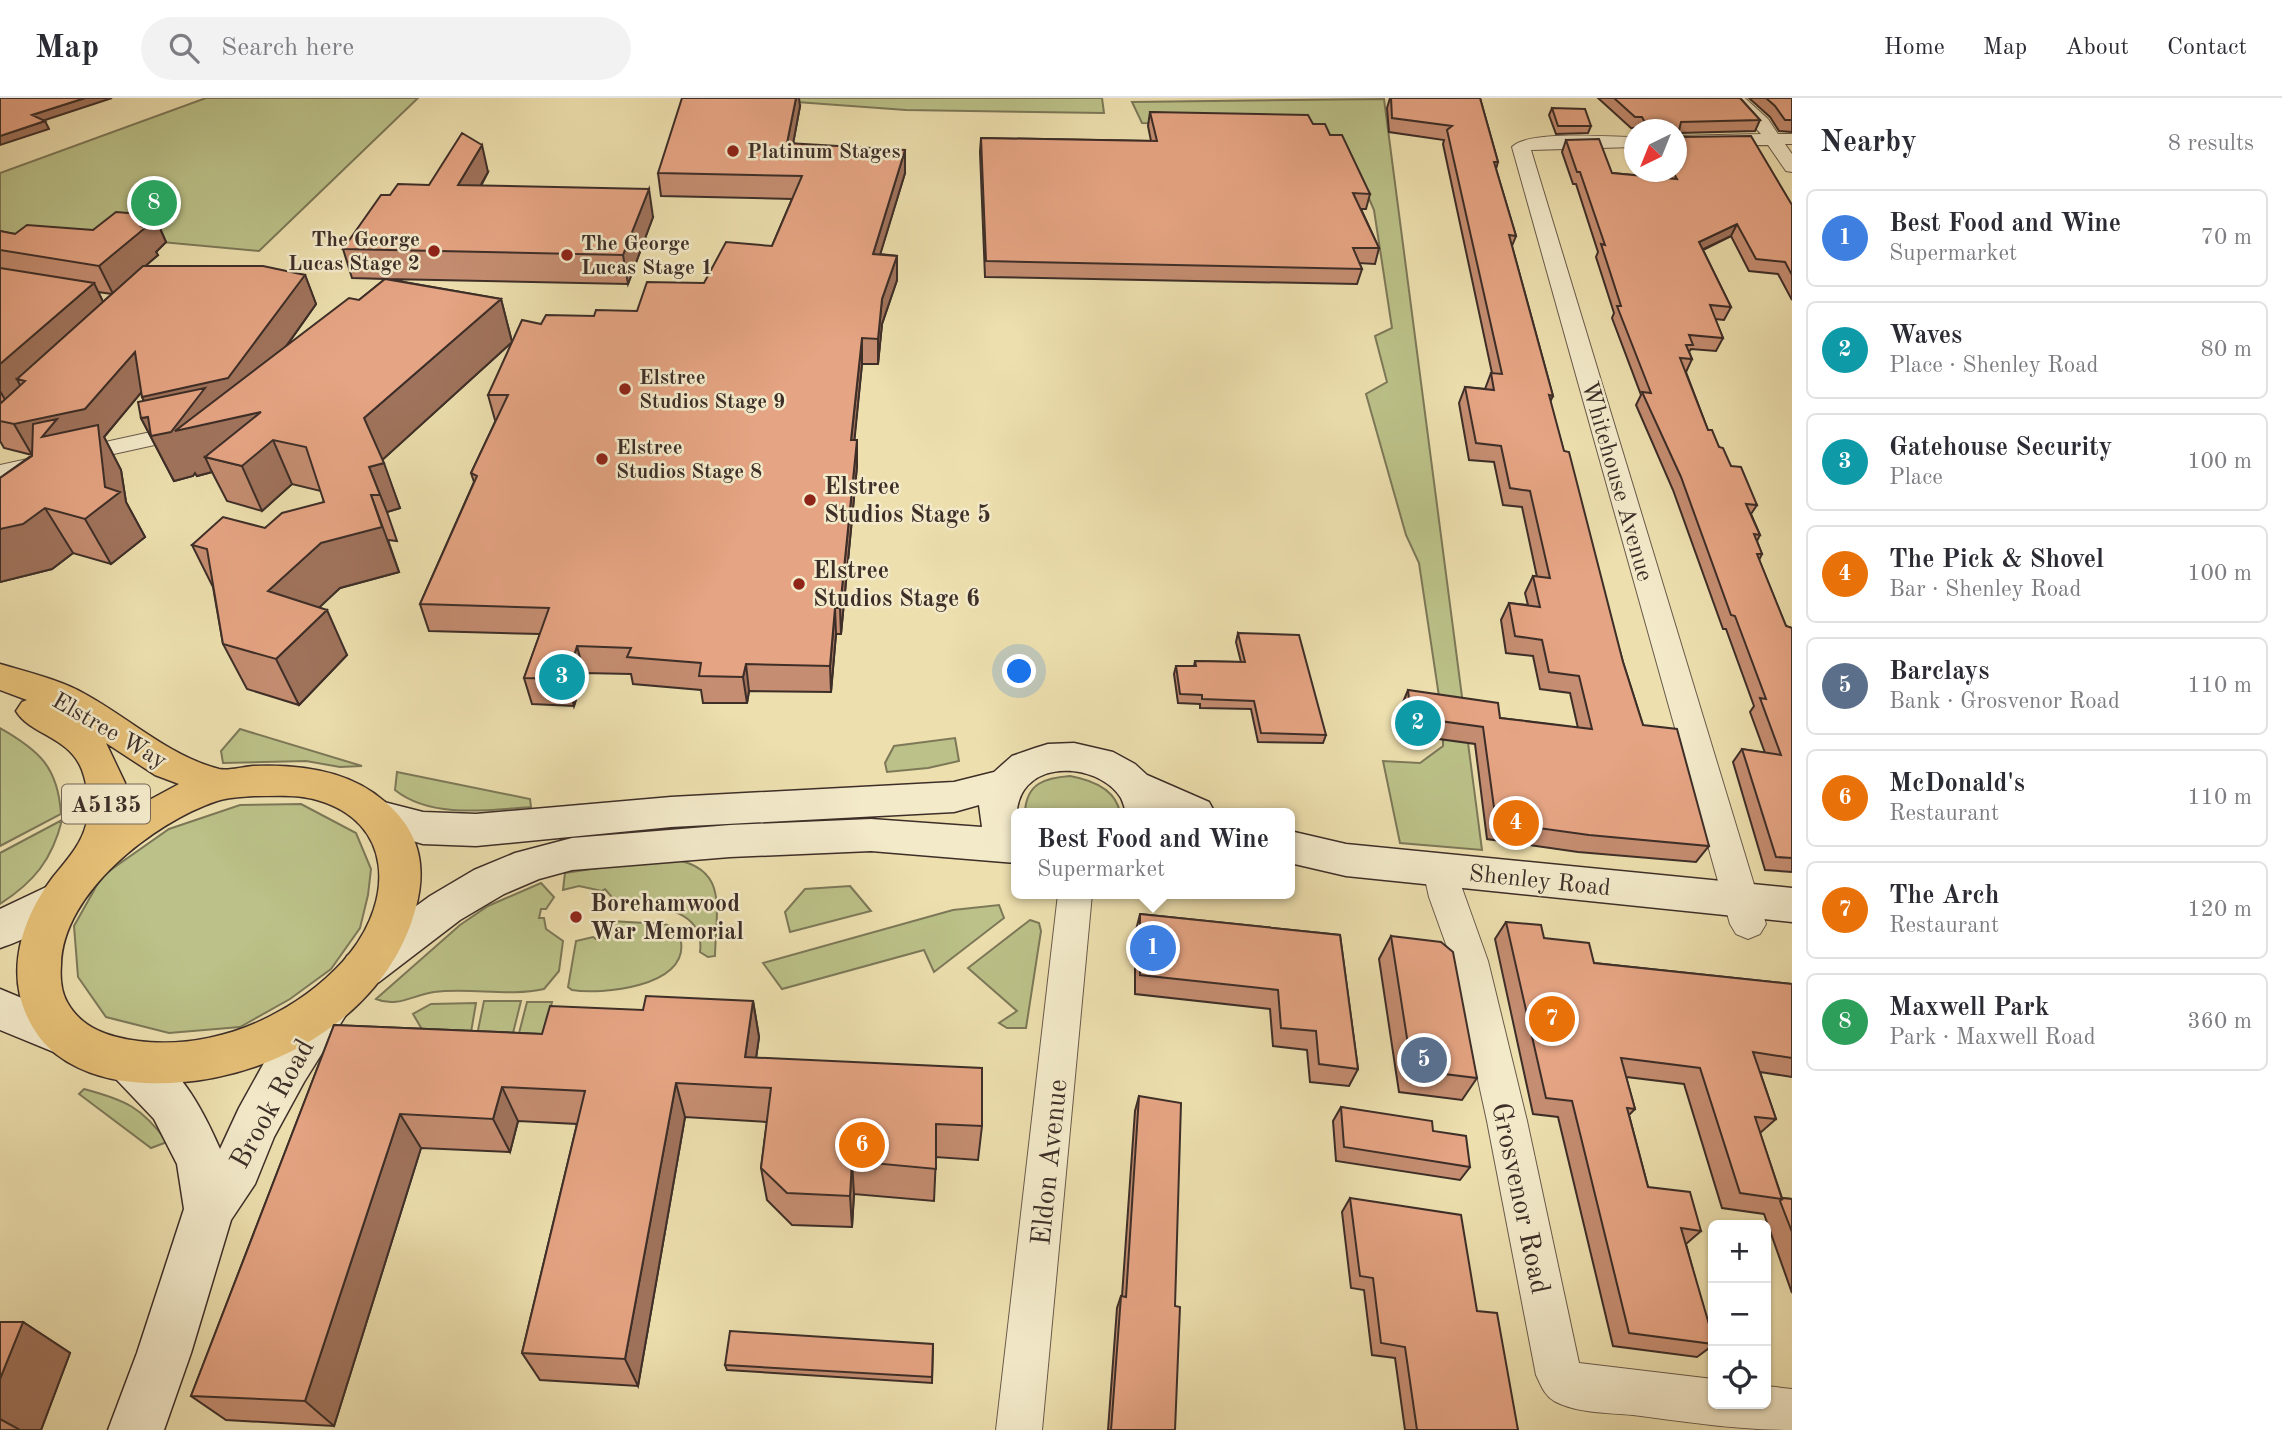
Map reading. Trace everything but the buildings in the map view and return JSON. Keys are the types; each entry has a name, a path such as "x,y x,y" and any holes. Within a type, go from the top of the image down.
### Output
{"main road":[{"name":"Elstree Way","path":"0,677 69,701 169,765 220,785"},
{"name":"Elstree Way","path":"0,698 49,716 86,743 106,776 107,823 43,936 37,971 44,1007 66,1037"},
{"path":"1011,840 1003,829 998,811 1000,794 1007,783 1029,765 1062,757 1097,762 1113,769 1140,800 1174,808"},
{"path":"0,930 74,882 120,836 161,811 220,785 264,781 321,785 354,797 376,816 395,840 403,870 399,905 385,938 349,984 298,1024 257,1045 214,1059 171,1065 133,1063 88,1052 66,1037 0,1009"},
{"path":"376,816 423,828 476,830 671,812 954,797 1007,783"},
{"name":"Brook Road","path":"136,1430 164,1353 209,1209 237,1167 256,1124 287,1067 349,984 444,908 489,882 530,865 572,854 730,841 871,835 1011,846"},
{"name":"Shenley Road","path":"1295,848 1443,883"},
{"name":"Shenley Road","path":"1295,874 1443,883 1744,912 1792,905"},
{"name":"Shenley Road","path":"1744,912 1792,930"},
{"name":"Brook Road","path":"133,1063 171,1102 201,1161 209,1209"}],"street":[{"path":"1735,98 1784,140 1792,167"},
{"path":"1687,141 1784,140"},
{"name":"Whitehouse Avenue","path":"1624,142 1532,143 1521,147 1744,912"},
{"path":"0,472 218,425"},
{"name":"Grosvenor Road","path":"1443,883 1470,961 1507,1121 1559,1375 1569,1384 1708,1401"},
{"name":"Eldon Avenue","path":"1019,1430 1073,899"},
{"path":"1767,1409 1792,1412"}],"green space":[{"path":"206,98 418,98 259,251 129,239 106,257 0,233 0,173"},
{"path":"743,98 1102,98 1104,113 906,110"},
{"path":"1384,99 1482,850 1400,843 1383,761 1420,763 1443,746 1443,723 1419,563 1406,535 1366,394 1387,382 1375,336 1392,328 1374,210 1348,150 1313,128 1142,123 1132,102"},
{"path":"0,728 26,744 44,762 56,784 61,814 0,846"},
{"path":"240,729 362,766 340,767 306,761 223,763 221,751"},
{"path":"955,738 959,761 928,768 887,772 885,763 894,746"},
{"path":"397,772 530,799 531,807 461,810 426,805 395,790"},
{"path":"1070,776 1087,780 1108,792 1119,808 1025,808 1029,794 1034,788 1053,778"},
{"path":"301,804 356,833 371,869 360,928 331,969 290,999 240,1027 169,1033 106,1017 78,977 74,926 102,876 169,829 240,805"},
{"path":"62,820 53,847 40,869 23,887 0,904 0,853"},
{"path":"665,858 686,862 700,869 710,879 717,905 715,956 708,957 700,952 699,937 694,925 672,911 616,902 605,889 602,891 579,886 563,890 565,873"},
{"path":"541,883 554,897 546,909 541,909 539,918 544,918 546,929 563,941 559,971 544,989 517,992 434,992 391,1002 376,999 460,925 488,906"},
{"path":"850,886 871,911 790,932 785,912 805,889"},
{"path":"999,905 1004,918 934,972 924,950 782,989 763,963 953,910"},
{"path":"1030,920 1039,923 1041,931 1026,1028 1007,1028 999,1023 1017,1011 968,968"},
{"path":"610,921 674,927 681,942 679,957 671,969 640,985 602,991 572,990 568,987 576,941 593,937 596,939 605,932 603,930"},
{"path":"484,1001 521,1001 511,1041 476,1040"},
{"path":"527,1002 552,1002 542,1042 517,1041"},
{"path":"476,1003 469,1044 430,1043 413,1014 431,1004"},
{"path":"84,1089 122,1101 132,1107 149,1120 167,1142 151,1148 79,1094"}],"place":[{"name":"Platinum Stages","path":"733,151"},
{"name":"Maxwell Park","path":"154,203"},
{"name":"The George Lucas Stage 2","path":"434,251"},
{"name":"The George Lucas Stage 1","path":"567,255"},
{"name":"Elstree Studios Stage 9","path":"625,389"},
{"name":"Elstree Studios Stage 8","path":"602,459"},
{"name":"Elstree Studios Stage 5","path":"810,500"},
{"name":"Elstree Studios Stage 6","path":"799,584"},
{"name":"Gatehouse Security","path":"562,677"},
{"name":"Waves","path":"1418,723"},
{"name":"The Pick & Shovel","path":"1516,823"},
{"name":"Borehamwood War Memorial","path":"576,917"},
{"name":"Best Food and Wine","path":"1153,948"},
{"name":"The Arch","path":"1552,1019"},
{"name":"Barclays","path":"1424,1060"},
{"name":"McDonald's","path":"862,1145"}]}
